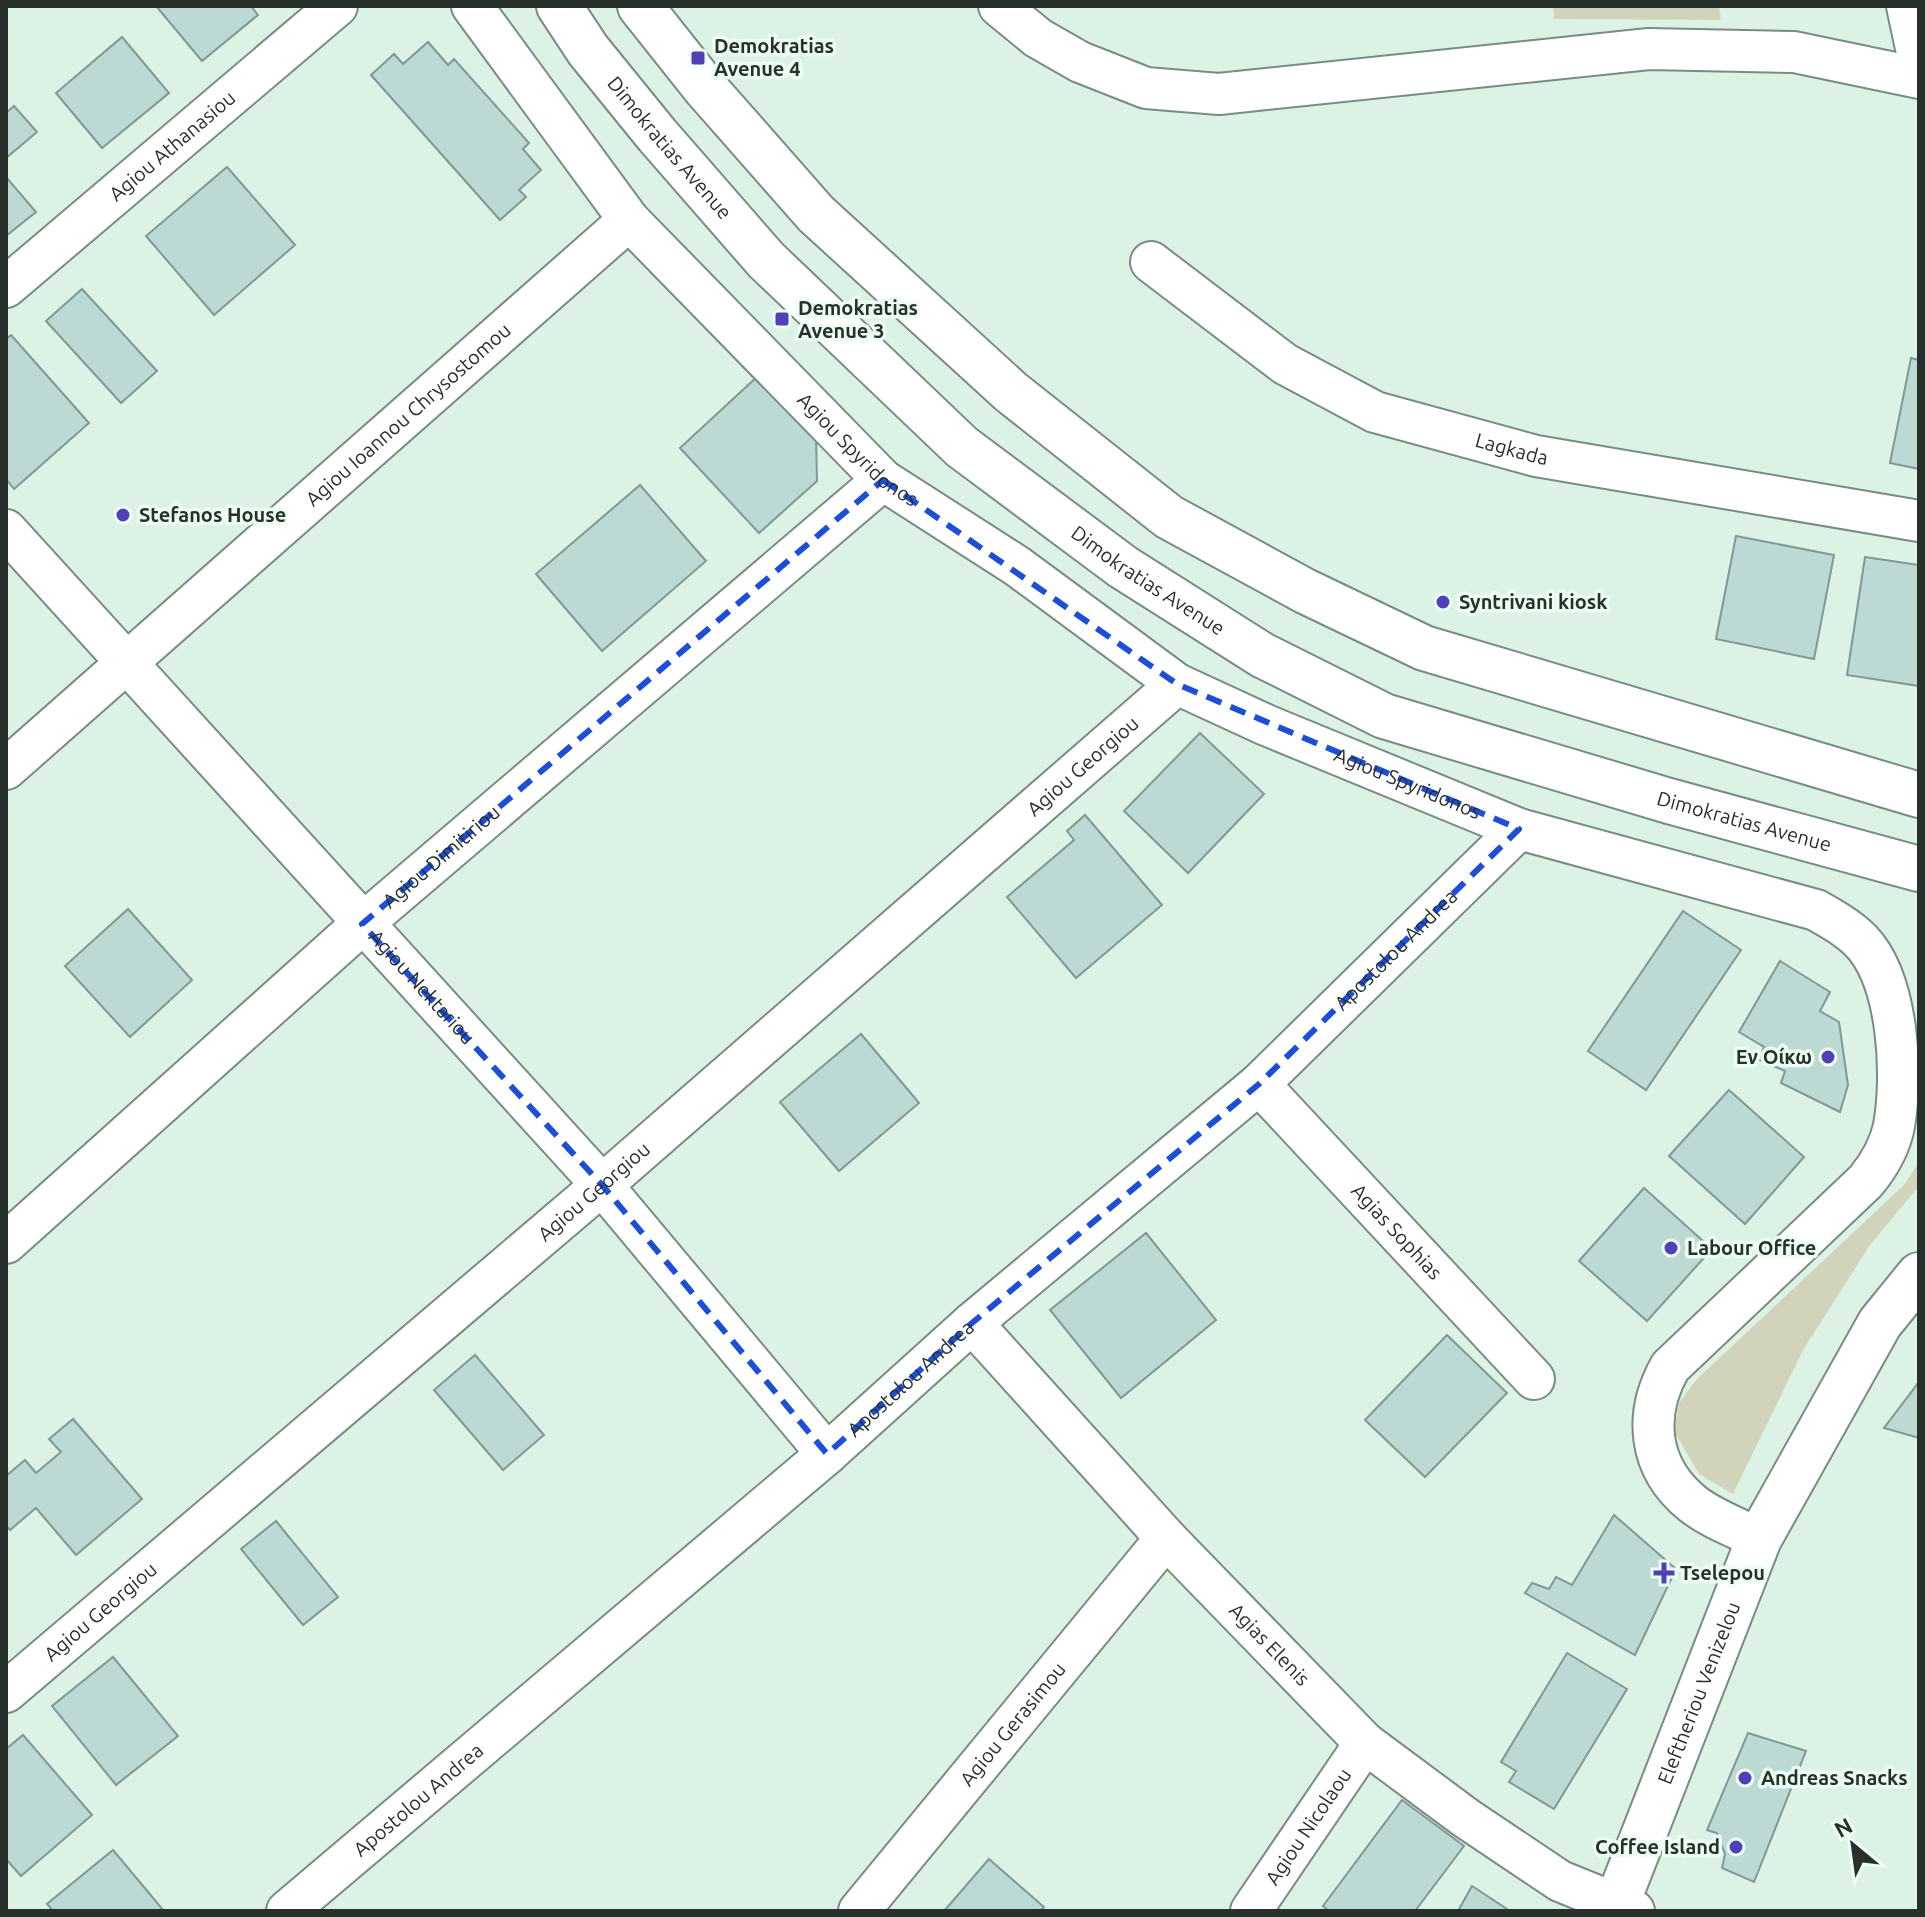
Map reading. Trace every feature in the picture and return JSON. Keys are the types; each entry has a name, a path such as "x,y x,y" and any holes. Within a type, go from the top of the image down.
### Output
{"main road":[{"name":"Dimokratias Avenue","path":"559,6 588,50 657,135 766,260 962,447 1123,567 1262,655 1384,716 1669,801 1919,869"},
{"path":"640,6 706,89 816,214 1011,392 1169,517 1305,591 1424,648 1919,795"},
{"name":"Eleftheriou Venizelou","path":"1622,1909 1759,1539 1880,1323 1919,1275"}],"street":[{"name":"Agiou Athanasiou","path":"6,287 337,6"},
{"name":"Agiou Spyridonos","path":"472,6 629,220 883,480 1017,566 1177,684 1266,725 1519,829 1816,910 1841,924 1863,943 1884,987 1895,1023 1898,1080 1894,1128 1882,1159 1866,1181 1670,1367 1659,1388 1652,1413 1653,1441 1659,1464 1672,1484 1694,1505 1759,1539"},
{"path":"999,6 1038,38 1080,62 1146,88 1219,94 1649,49 1794,52 1919,78"},
{"path":"1907,6 1919,62"},
{"name":"Agiou Ioannou Chrysostomou","path":"6,769 629,220"},
{"name":"Lagkada","path":"1151,262 1285,364 1375,412 1536,456 1919,521"},
{"name":"Agiou Dimitiriou","path":"6,1243 362,924 883,480"},
{"name":"Agiou Nektariou","path":"6,530 602,1185 827,1454"},
{"name":"Agiou Georgiou","path":"6,1692 602,1185 1177,684"},
{"name":"Apostolou Andrea","path":"287,1911 827,1454 972,1323 1259,1084 1519,829"},
{"name":"Agias Sophias","path":"1259,1084 1534,1379"},
{"name":"Agias Elenis","path":"972,1323 1166,1538 1365,1743 1466,1818 1560,1881 1622,1909"},
{"name":"Agiou Gerasimou","path":"859,1911 1166,1538"},
{"name":"Agiou Nicolaou","path":"1251,1911 1365,1743"}],"highlighted area":[{"path":"883,480 1177,684 1519,829 1259,1084 972,1323 827,1454 602,1185 362,924"}],"green space":[{"path":"1553,6 1719,6 1721,20 1554,19"},
{"path":"1919,1162 1919,1186 1870,1245 1803,1350 1733,1494 1699,1474 1674,1431 1679,1403 1697,1379 1904,1185"}],"building":[{"path":"156,6 251,6 258,15 202,61"},
{"path":"122,37 169,93 102,148 56,93"},
{"path":"428,42 448,65 454,59 529,143 523,149 541,170 519,190 526,197 500,220 371,75 394,54 403,64"},
{"path":"14,106 37,132 6,158 6,113"},
{"path":"227,167 295,245 214,315 146,236"},
{"path":"6,177 36,212 6,236"},
{"path":"82,289 157,371 121,403 46,321"},
{"path":"11,335 89,423 14,489 6,479 6,339"},
{"path":"1911,358 1919,360 1919,469 1890,463"},
{"path":"759,375 816,436 817,481 759,533 680,448"},
{"path":"640,485 706,561 602,651 536,574"},
{"path":"1736,536 1834,555 1814,659 1716,639"},
{"path":"1865,557 1919,565 1919,686 1847,675"},
{"path":"1200,733 1264,794 1188,873 1124,811"},
{"path":"1085,815 1162,905 1076,978 1007,897 1074,840 1067,831"},
{"path":"128,909 192,980 130,1037 65,966"},
{"path":"1683,911 1741,950 1646,1090 1588,1051"},
{"path":"1780,961 1830,992 1820,1011 1839,1022 1848,1085 1840,1112 1781,1083 1785,1071 1759,1060 1764,1047 1739,1032"},
{"path":"861,1034 919,1103 839,1171 780,1102"},
{"path":"1729,1090 1804,1157 1745,1224 1669,1156"},
{"path":"1644,1188 1712,1249 1647,1321 1579,1261"},
{"path":"1146,1233 1216,1320 1121,1398 1050,1310"},
{"path":"1447,1335 1507,1393 1425,1477 1365,1420"},
{"path":"475,1355 544,1435 503,1470 434,1390"},
{"path":"1919,1382 1919,1438 1884,1428"},
{"path":"73,1419 142,1499 76,1555 36,1508 10,1530 6,1525 6,1476 25,1460 36,1473 61,1452 49,1439"},
{"path":"1614,1515 1676,1569 1635,1655 1525,1593 1532,1583 1549,1589 1556,1577 1572,1585"},
{"path":"276,1521 338,1597 303,1625 241,1549"},
{"path":"1567,1653 1627,1689 1554,1809 1509,1782 1516,1771 1501,1762"},
{"path":"113,1657 178,1736 116,1785 52,1706"},
{"path":"1748,1733 1806,1751 1754,1882 1722,1868 1725,1854 1717,1833 1707,1830"},
{"path":"23,1735 92,1815 21,1876 6,1859 6,1749"},
{"path":"1402,1800 1464,1846 1415,1911 1329,1911 1323,1906"},
{"path":"113,1850 164,1911 53,1911 47,1904"},
{"path":"989,1859 1044,1907 1040,1911 944,1911"},
{"path":"1472,1886 1510,1911 1458,1911"}],"place":[{"name":"Demokratias Avenue 4","path":"698,58"},
{"name":"Demokratias Avenue 3","path":"782,319"},
{"name":"Stefanos House","path":"123,515"},
{"name":"Syntrivani kiosk","path":"1443,602"},
{"name":"Εν Οίκω","path":"1828,1057"},
{"name":"Labour Office","path":"1671,1248"},
{"name":"Tselepou","path":"1664,1573"},
{"name":"Andreas Snacks","path":"1745,1778"},
{"name":"Coffee Island","path":"1736,1847"}]}
